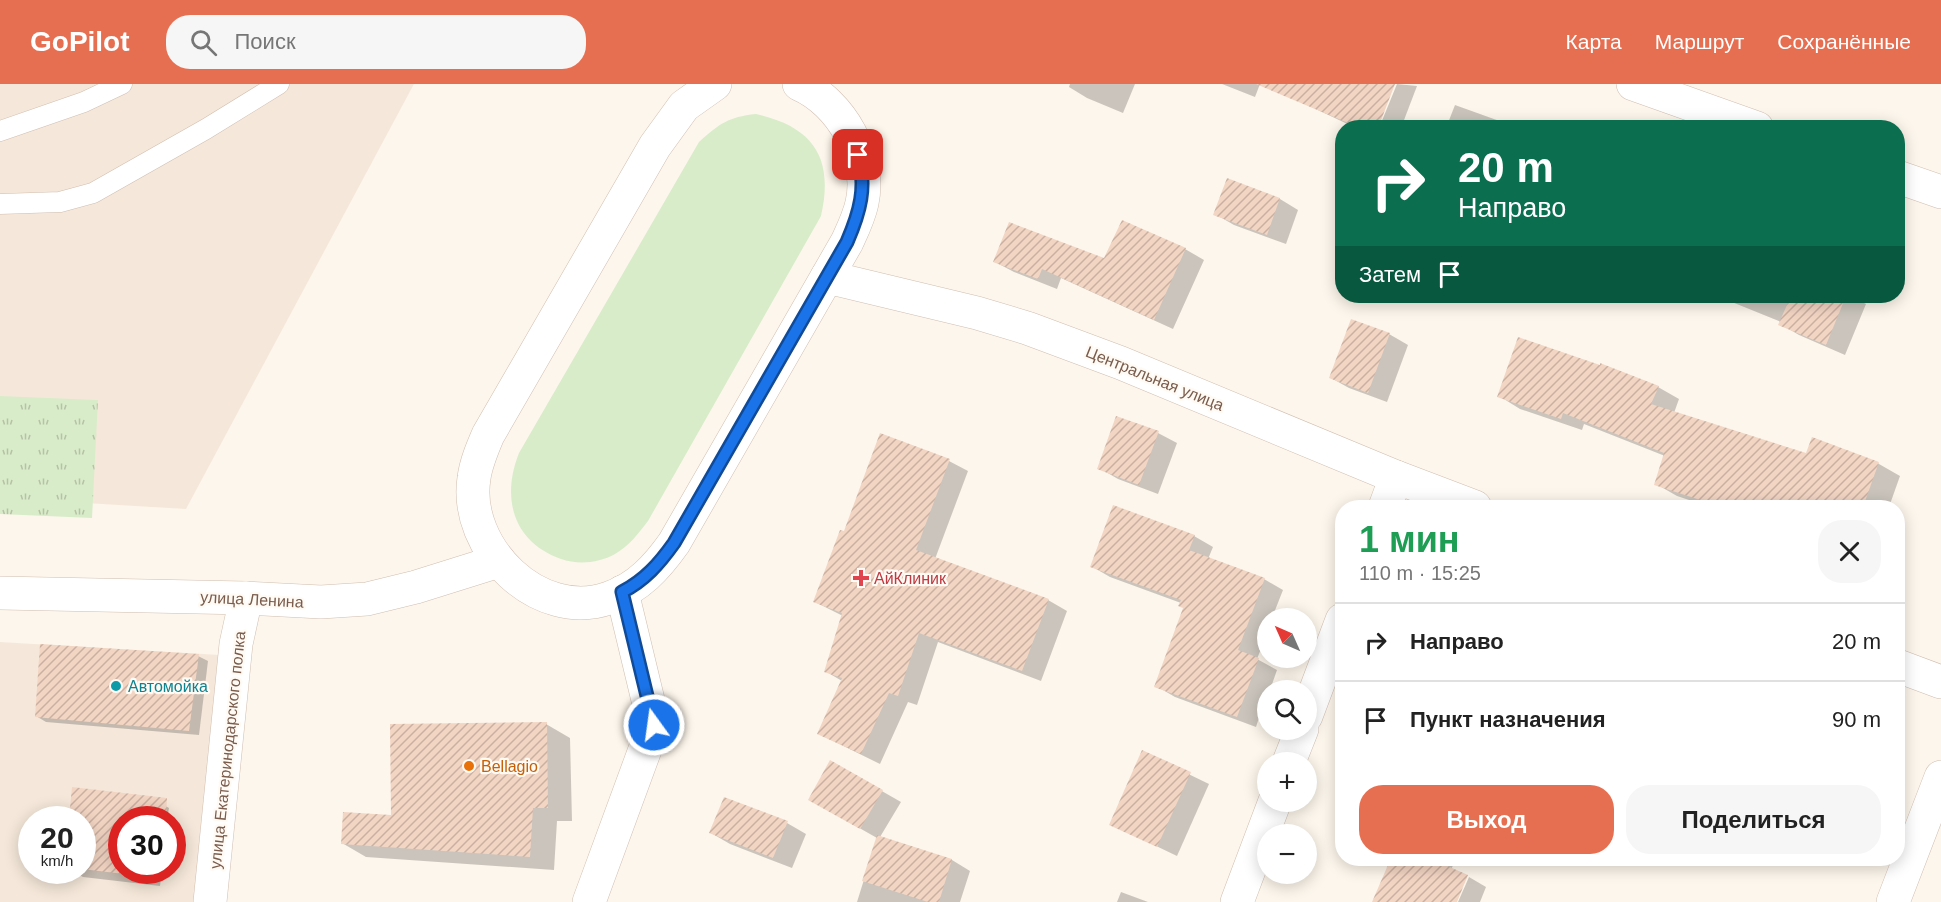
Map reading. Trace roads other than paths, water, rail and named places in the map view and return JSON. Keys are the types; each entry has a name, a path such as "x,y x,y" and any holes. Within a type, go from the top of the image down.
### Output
{"street":[{"path":"715,84 684,106 660,139 488,435 478,458 473,496 480,530 499,561 530,588 548,597 567,601 607,599 640,582 658,565 674,543 827,277 857,220 862,202 862,167 854,142 837,113 804,85"},
{"path":"1633,84 1734,120"},
{"path":"1905,179 1941,192"},
{"name":"Центральная улица","path":"827,277 977,313 1027,328 1121,363 1390,492 1435,500"},
{"name":"улица Ленина","path":"0,592 246,597 321,602 367,599 416,587 499,561"},
{"path":"589,902 654,725 622,592"},
{"name":"улица Екатеринодарского полка","path":"210,902 236,644 246,597"},
{"path":"1317,687 1335,639"},
{"path":"1905,669 1941,682"},
{"path":"1893,902 1941,777"},
{"path":"1237,902 1271,812"}],"lane":[{"path":"0,131 84,102 122,84"},
{"path":"0,204 60,202 93,193 206,129 279,84"}],"place":[{"name":"АйКлиник","path":"861,578"},
{"name":"Автомойка","path":"116,686"},
{"name":"Bellagio","path":"469,766"}]}
